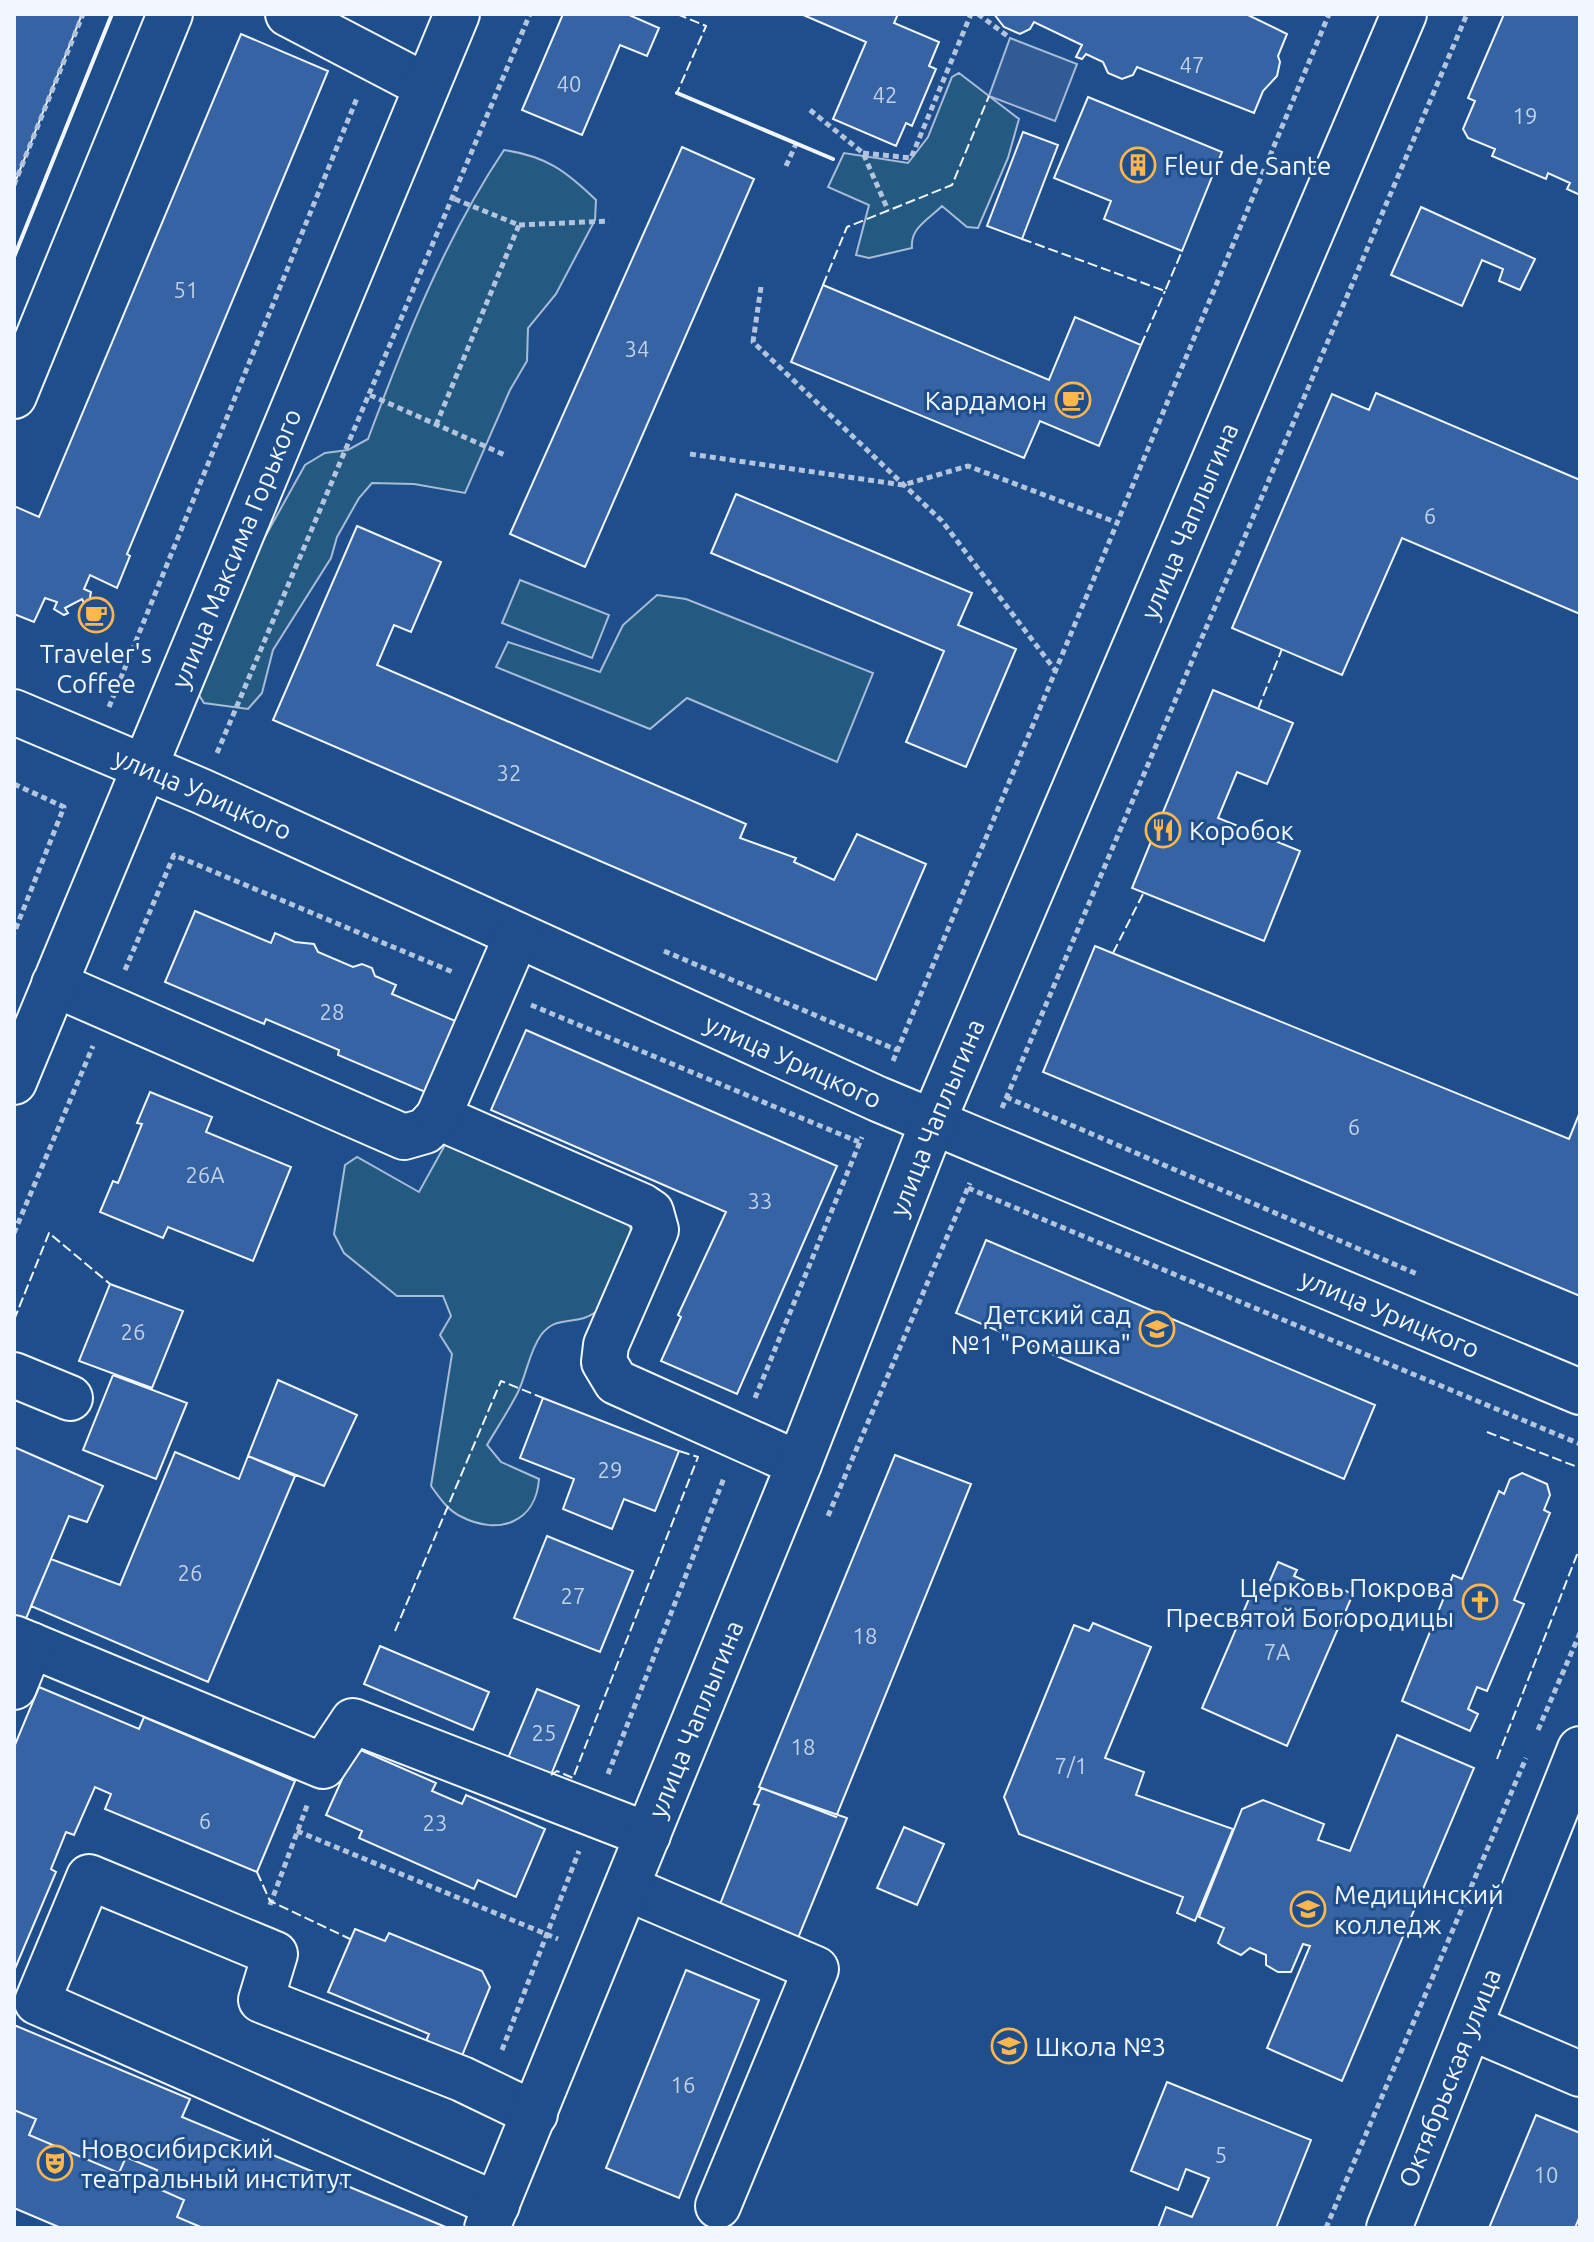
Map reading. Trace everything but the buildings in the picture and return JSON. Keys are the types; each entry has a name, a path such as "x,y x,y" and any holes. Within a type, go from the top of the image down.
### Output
{"street":[{"path":"14,396 170,14"},
{"path":"288,14 426,86"},
{"name":"улица Максима Горького","path":"14,1082 457,14"},
{"name":"улица Чаплыгина","path":"492,2216 799,1464 934,1119 1404,14"},
{"name":"улица Урицкого","path":"14,712 878,1099 934,1119 1580,1392"},
{"path":"54,984 404,1137 425,1131 438,1117 517,935"},
{"path":"438,1117 651,1212 656,1230 606,1345 606,1371 616,1382 799,1464"},
{"path":"14,1375 70,1398"},
{"path":"14,1687 23,1641 323,1766 353,1721 648,1835"},
{"name":"Октябрьская улица","path":"1389,2228 1579,1757"},
{"path":"492,2216 37,2002 89,1877 275,1954 261,2000 462,2079 535,2114"},
{"path":"627,1888 816,1969 718,2206"},
{"path":"1470,2027 1580,2074"}],"path":[{"path":"14,185 83,14"},
{"path":"215,758 530,14"},
{"path":"863,153 911,158 971,14"},
{"path":"978,14 1010,38"},
{"path":"825,1524 1467,14"},
{"path":"94,706 107,712 374,57"},
{"path":"810,110 863,153 888,210"},
{"path":"786,166 796,144"},
{"path":"452,198 519,225 609,221"},
{"path":"436,425 519,225"},
{"path":"761,287 753,342 942,521 1056,671"},
{"path":"370,395 507,456"},
{"path":"690,454 903,485 968,466 1118,523"},
{"path":"14,784 64,807 14,933"},
{"path":"1006,1097 1422,1276"},
{"path":"968,1188 1580,1444"},
{"path":"1536,1734 1580,1633"},
{"path":"1326,2228 1530,1749"},
{"path":"275,1954 270,1901 323,1766"},
{"path":"297,1831 599,1957"}],"shaded area":[{"path":"1010,38 1077,64 1055,121 989,96"},
{"path":"959,73 1019,119 1008,158 978,228 967,227 942,206 917,230 912,248 869,258 856,255 869,205 828,187 844,153 908,163 928,137 952,77"},
{"path":"504,150 532,156 565,173 596,200 595,220 556,294 528,328 527,361 510,390 465,493 414,484 372,483 359,498 337,537 331,558 273,650 262,693 248,709 204,703 192,684 261,544 305,465 325,453 348,450 368,439 412,327 445,254"},
{"path":"520,580 609,615 592,658 502,623"},
{"path":"657,595 686,599 873,673 837,762 687,698 650,729 496,667 508,642 600,672 623,625"},
{"path":"451,1134 620,1210 631,1229 617,1280 605,1303 584,1318 556,1323 541,1335 518,1392 487,1445 501,1462 539,1479 531,1506 523,1515 502,1525 476,1523 457,1514 431,1486 452,1354 440,1335 451,1316 443,1296 397,1296 344,1253 334,1234 345,1165 357,1157 419,1192"}],"fence":[{"path":"677,14 706,26 677,93"},
{"path":"823,285 847,227 952,185 989,96"},
{"path":"1022,239 1165,291 1182,251"},
{"path":"1141,345 1165,291"},
{"path":"1258,709 1282,649"},
{"path":"1113,953 1144,892"},
{"path":"14,1320 49,1233 110,1284"},
{"path":"395,1631 501,1381 543,1398"},
{"path":"1487,1432 1580,1468"},
{"path":"551,1775 557,1771 573,1778 698,1457 679,1451"},
{"path":"1497,1759 1580,1547"},
{"path":"257,1872 270,1901 350,1939"}],"wall":[{"path":"14,257 112,14"},
{"path":"677,93 833,159"}],"place":[{"name":"Fleur de Sante","path":"1138,165"},
{"name":"Кардамон","path":"1073,400"},
{"name":"Traveler's Coffee","path":"96,615"},
{"name":"Коробок","path":"1163,830"},
{"name":"Детский сад №1 \"Ромашка\"","path":"1157,1329"},
{"name":"Церковь Покрова Пресвятой Богородицы","path":"1480,1602"},
{"name":"Медицинский колледж","path":"1308,1909"},
{"name":"Школа №3","path":"1009,2046"},
{"name":"Новосибирский театральный институт","path":"55,2163"}]}
